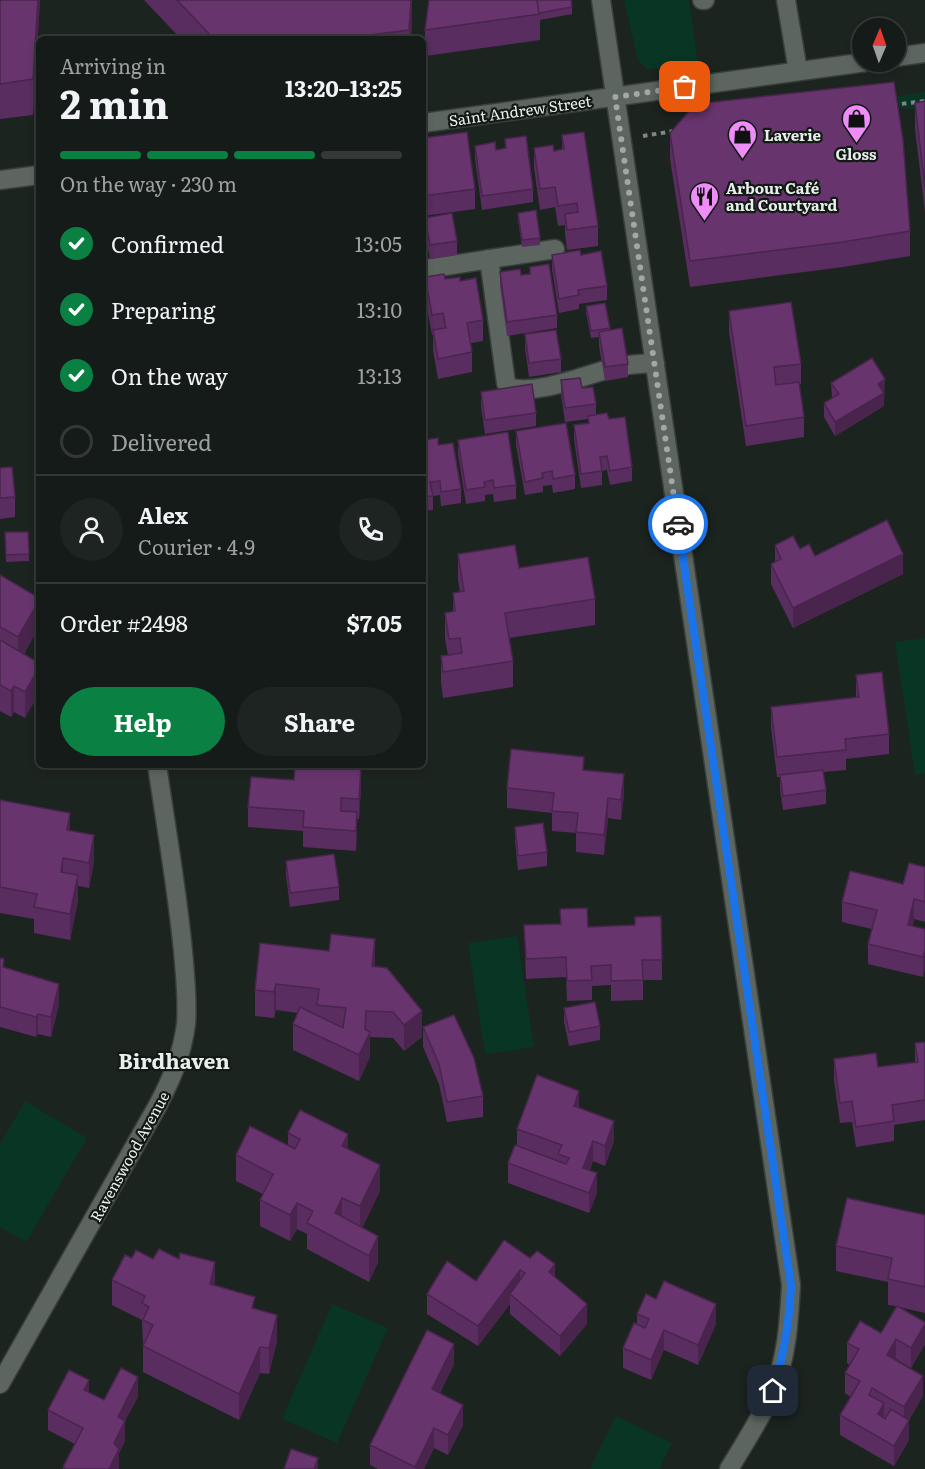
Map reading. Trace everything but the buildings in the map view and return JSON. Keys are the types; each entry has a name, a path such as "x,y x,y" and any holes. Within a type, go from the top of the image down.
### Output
{"street":[{"path":"601,0 791,1285 789,1326 783,1358 773,1391 729,1469"},
{"path":"786,0 798,71"},
{"path":"906,56 925,53"},
{"name":"Saint Andrew Street","path":"426,123 852,64"},
{"path":"0,180 36,175"},
{"path":"426,269 555,249"},
{"path":"489,259 508,387 525,389 550,385 616,367 655,363"},
{"name":"Ravenswood Avenue","path":"0,1384 158,1105 174,1072 182,1047 186,1023 182,938 157,768"}],"path":[{"path":"892,105 925,101"},
{"path":"622,141 680,130"}],"green space":[{"path":"624,0 689,0 698,66 647,69 638,60"},
{"path":"925,92 925,108 906,109 892,102 890,97"},
{"path":"925,638 925,773 915,775 895,642"},
{"path":"517,936 534,1047 485,1054 468,943"},
{"path":"25,1101 87,1138 26,1242 0,1227 0,1144"},
{"path":"332,1304 388,1328 337,1443 282,1419"},
{"path":"616,1416 672,1443 659,1469 590,1469"}],"way so far":[{"path":"678,524 615,97 685,87"}],"place":[{"name":"Gloss","path":"856,144"},
{"name":"Laverie","path":"743,160"},
{"name":"Arbour Café and Courtyard","path":"705,222"}],"district":[{"name":"Birdhaven","path":"174,1059"}],"route":[{"path":"678,524 791,1285 789,1326 783,1358 773,1391"}]}
